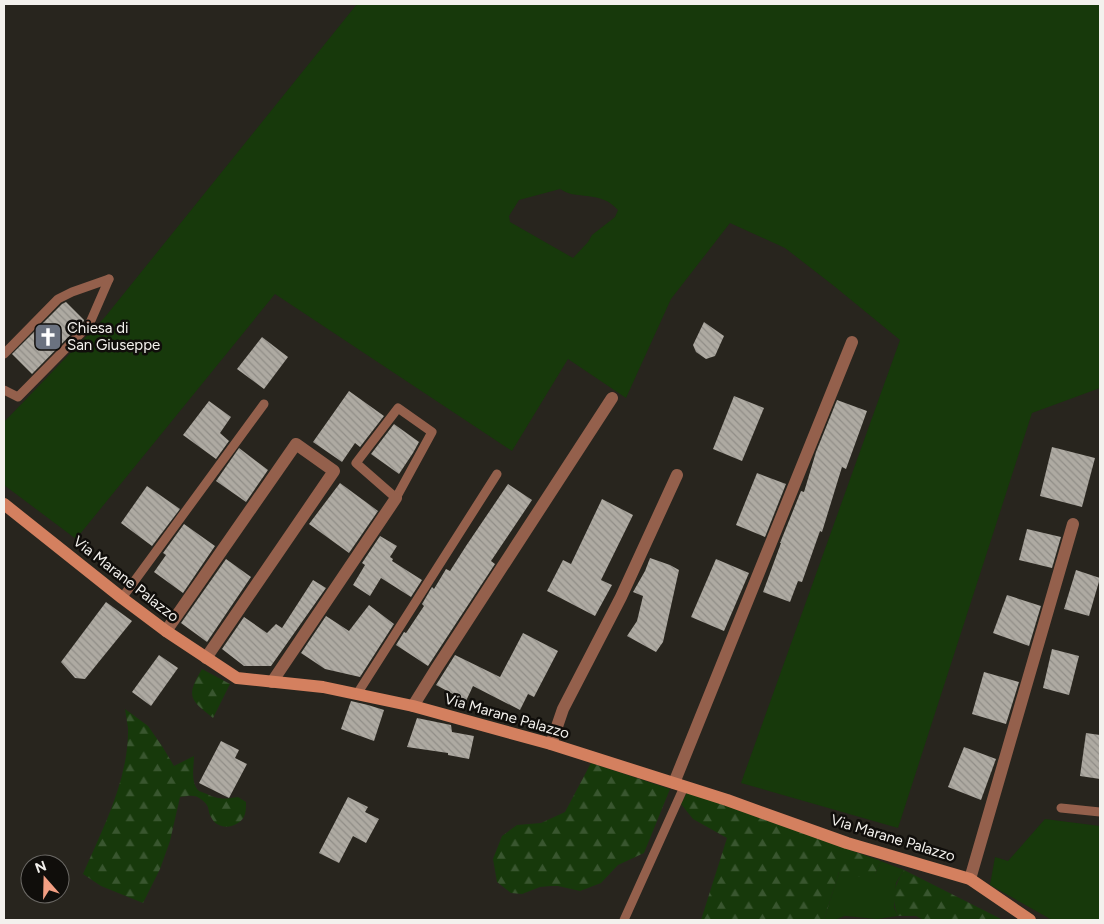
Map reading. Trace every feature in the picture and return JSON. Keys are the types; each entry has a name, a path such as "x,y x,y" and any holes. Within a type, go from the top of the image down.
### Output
{"main road":[{"name":"Via Marane Palazzo","path":"4,504 166,632 237,678 323,687 357,694 413,706 551,744 726,800 847,843 970,878 1030,920"}],"street":[{"path":"679,785 852,342"},
{"path":"413,706 612,398"},
{"path":"166,632 296,444 334,471 206,658"},
{"path":"551,744 563,709 621,597 677,475"},
{"path":"272,682 396,498"},
{"path":"970,878 1073,524"}],"lane":[{"path":"4,354 58,299 109,279 90,325 18,398 4,390"},
{"path":"122,598 264,404"},
{"path":"398,408 432,432 396,498 356,463 398,408"},
{"path":"357,694 497,474"},
{"path":"624,920 679,785"},
{"path":"1061,808 1100,812"}],"green space":[{"path":"357,4 1100,4 1100,388 1032,413 898,828 741,783 900,340 785,248 730,223 671,299 626,398 568,359 512,451 275,294 76,539 4,485 4,422 105,317","holes":["560,189 571,194 602,199 618,210 615,217 592,235 573,258 510,222 509,216 519,200"]},
{"path":"202,669 230,684 213,718 199,706 192,696 194,685"},
{"path":"125,709 148,726 174,766 194,756 193,779 199,791 219,798 238,797 246,802 243,819 227,827 213,821 207,805 199,798 192,796 180,797 170,841 160,869 143,903 101,886 83,874 113,803 124,766 128,728"},
{"path":"591,763 670,789 644,853 618,865 601,883 580,891 551,886 540,887 522,894 511,893 497,882 493,859 502,836 517,825 541,823 565,812"},
{"path":"687,792 881,861 875,874 868,879 839,872 824,920 701,920 727,838 693,819 681,804"},
{"path":"1045,819 1100,826 1100,920 1052,920 990,885 995,857 1008,861"},
{"path":"881,861 904,870 896,883 894,907 898,916 877,919 845,916 834,920 824,920 839,872 875,874"},
{"path":"904,870 1003,920 924,920 916,916 898,916 894,898 898,881"}],"building":[{"name":"Chiesa di San Giuseppe","path":"66,302 84,321 32,374 12,354"},
{"path":"704,322 724,336 715,356 706,359 696,352 693,345"},
{"path":"262,337 288,357 264,389 237,369"},
{"path":"349,391 384,416 360,447 355,443 342,462 313,442"},
{"path":"734,396 764,408 742,461 713,449"},
{"path":"837,400 867,411 846,469 842,467 822,532 820,531 802,582 798,581 790,602 763,592 801,491 804,492 816,452"},
{"path":"209,401 231,417 220,433 229,441 216,459 183,435"},
{"path":"394,424 419,442 399,474 371,454"},
{"path":"1052,447 1095,458 1082,507 1040,496"},
{"path":"239,448 268,470 246,502 216,481"},
{"path":"757,473 786,484 765,537 736,525"},
{"path":"340,483 378,511 349,553 309,524"},
{"path":"508,484 532,500 491,561 495,564 428,666 396,645 424,606 422,604 432,587 434,589 446,569 450,571"},
{"path":"147,486 180,509 152,546 121,523"},
{"path":"602,499 633,515 601,580 612,585 595,616 547,591 563,560 571,564"},
{"path":"184,524 215,546 183,593 154,572 166,555 163,553"},
{"path":"1027,529 1061,537 1052,568 1019,560"},
{"path":"380,536 397,546 390,557 393,559 392,561 422,580 411,597 381,578 370,596 353,585 365,565 362,563"},
{"path":"650,558 679,570 663,642 656,652 627,636 637,621 643,596 633,592"},
{"path":"226,559 251,577 207,642 181,623"},
{"path":"716,559 749,573 724,631 691,617"},
{"path":"1076,570 1100,578 1089,616 1064,609"},
{"path":"313,580 326,588 271,666 244,666 222,649 244,617 267,633 276,624 282,628"},
{"path":"1007,595 1041,606 1029,646 993,633"},
{"path":"106,602 132,621 85,679 75,678 61,662"},
{"path":"369,605 394,624 360,677 325,669 301,653 326,616 349,631"},
{"path":"523,633 558,651 534,697 528,694 520,710 473,686 466,701 436,685 455,655 500,677"},
{"path":"1052,649 1079,656 1069,695 1043,688"},
{"path":"159,655 178,668 151,706 132,692"},
{"path":"984,672 1019,682 1006,724 972,714"},
{"path":"351,701 384,710 374,741 341,729"},
{"path":"417,718 451,725 452,732 474,736 469,759 448,755 448,753 407,747"},
{"path":"1086,733 1100,735 1100,779 1080,776"},
{"path":"221,741 239,750 235,758 247,764 229,798 199,783"},
{"path":"964,747 996,759 981,800 948,787"},
{"path":"348,797 368,807 365,812 379,819 366,843 353,836 339,863 319,853"}],"place":[{"name":"Chiesa di San Giuseppe","path":"48,337"}]}
